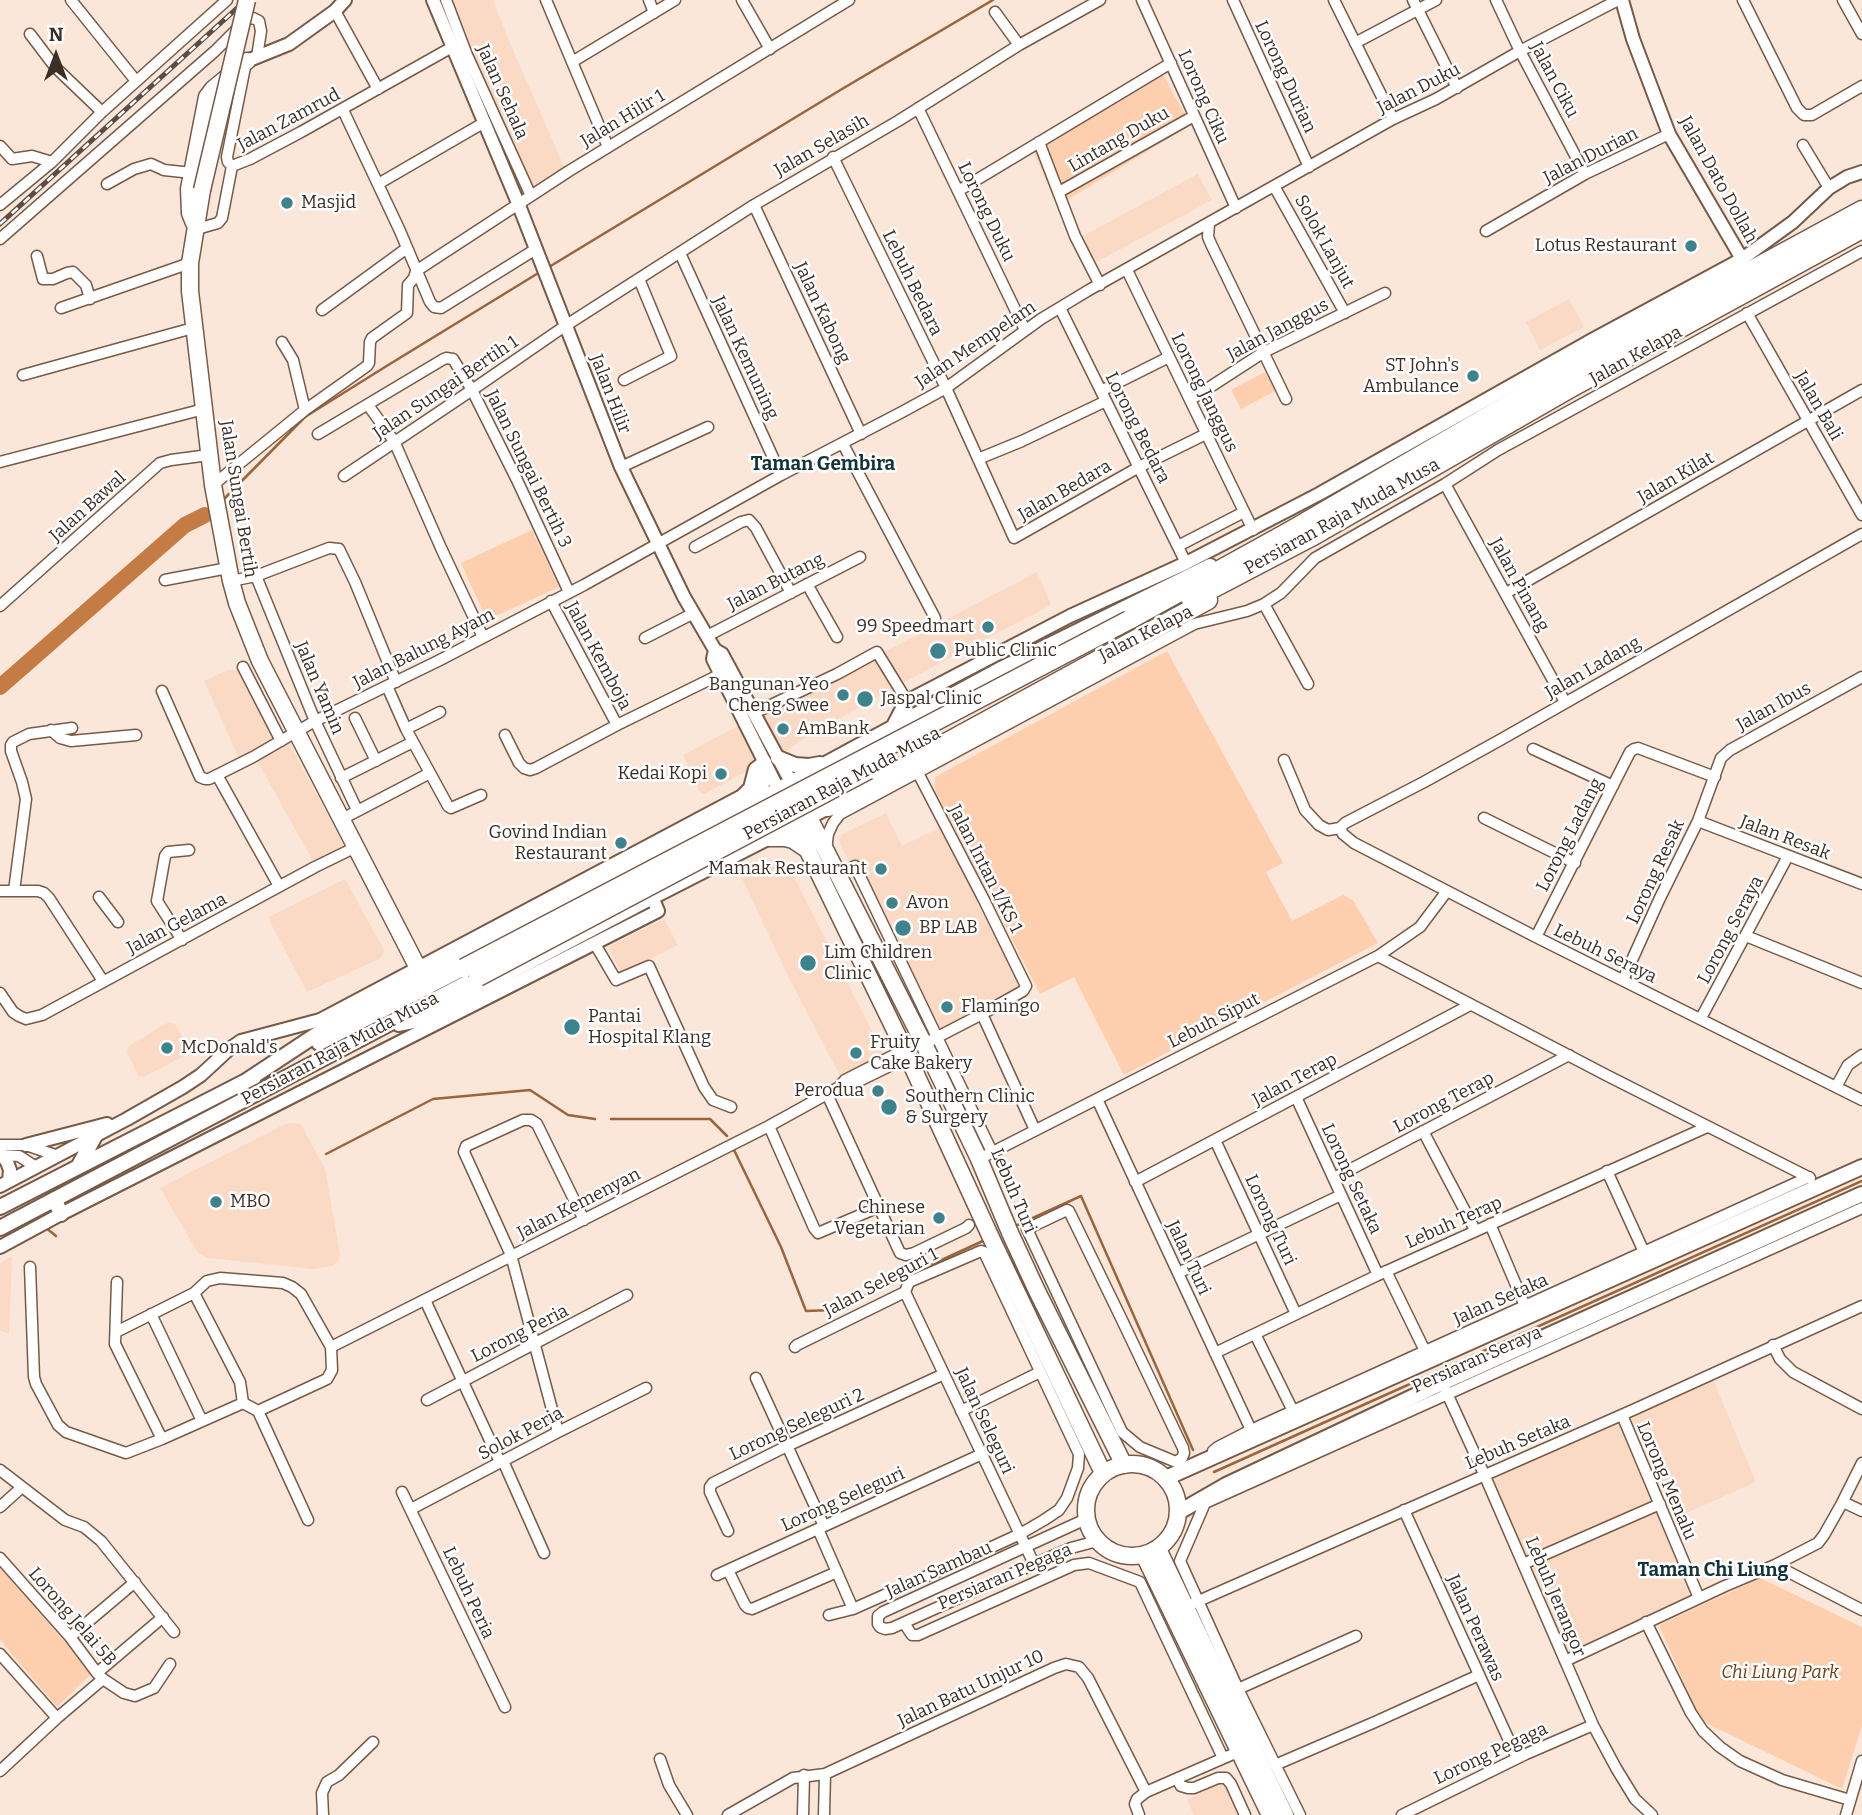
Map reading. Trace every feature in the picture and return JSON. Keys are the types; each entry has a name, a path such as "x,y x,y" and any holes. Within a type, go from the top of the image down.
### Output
{"highway":[{"name":"Persiaran Raja Muda Musa","path":"1132,625 1538,379 1862,210"},
{"name":"Persiaran Raja Muda Musa","path":"471,972 1132,625 1315,535 1571,388 1862,229"},
{"path":"828,807 874,789 967,738 1287,557 1315,535"}],"main road":[{"name":"Jalan Sungai Bertih","path":"247,0 202,190 190,263 193,328 213,485 229,574 260,662 418,968"},
{"path":"197,229 190,213 189,189 206,97 252,59"},
{"path":"246,1081 337,1021 785,786 894,726 999,662 1290,531"},
{"path":"894,726 907,701"},
{"path":"857,746 844,760 842,772 847,782 874,789"},
{"path":"748,806 759,791 771,760 795,765 824,764"},
{"name":"Lebuh Turi","path":"785,786 802,821 837,874 931,1040 942,1083 985,1155 1011,1235 1124,1465"},
{"path":"383,1027 419,1020 527,970 652,897 828,807"},
{"path":"768,838 785,838 818,846 821,817 828,807"},
{"path":"729,816 754,813 763,821 760,833 747,848"},
{"name":"Lebuh Turi","path":"818,846 988,1241 1021,1298 1103,1473"},
{"path":"559,893 613,876"},
{"name":"Persiaran Raja Muda Musa","path":"0,1228 58,1207 383,1027 471,972"},
{"name":"Persiaran Raja Muda Musa","path":"0,1207 246,1081 471,972"},
{"path":"906,1054 917,1055 926,1061 942,1083"},
{"path":"78,1167 95,1136"},
{"name":"Persiaran Seraya","path":"1166,1478 1862,1167"},
{"name":"Persiaran Seraya","path":"1179,1512 1226,1485 1445,1389 1862,1194"},
{"path":"1139,1464 1166,1478 1173,1488 1179,1512 1169,1539 1151,1552 1131,1557 1107,1550 1097,1541 1090,1531 1085,1506 1094,1482 1103,1473 1124,1465 1139,1464"},
{"path":"1151,1552 1192,1604 1284,1815"},
{"path":"1151,1552 1270,1815"}],"street":[{"path":"71,0 136,81"},
{"path":"0,205 52,162 102,112 226,0"},
{"path":"252,59 289,44 335,11 345,0"},
{"name":"Jalan Hilir","path":"433,0 518,203 621,467 694,613 719,652 713,659 726,671 754,713 771,760"},
{"name":"Jalan Sehala","path":"446,0 467,55 531,195"},
{"path":"546,0 608,147"},
{"path":"649,0 654,13"},
{"path":"572,62 675,0"},
{"path":"742,0 770,49"},
{"name":"Jalan Hilir 1","path":"416,271 518,203 849,0"},
{"name":"Jalan Selasih","path":"565,326 754,205 1100,0"},
{"name":"Lorong Ciku","path":"1142,0 1236,208"},
{"name":"Lorong Durian","path":"1233,0 1309,167"},
{"path":"1334,0 1393,120"},
{"path":"1355,43 1415,5 1436,0"},
{"name":"Jalan Ciku","path":"1496,0 1585,174"},
{"name":"Jalan Duku","path":"1236,208 1520,51 1620,0"},
{"name":"Jalan Dato Dollah","path":"1620,0 1669,134 1742,259"},
{"path":"1743,0 1797,108 1804,115 1812,115 1862,86"},
{"path":"1843,0 1862,34"},
{"path":"1415,5 1457,88"},
{"path":"335,11 378,89"},
{"path":"995,12 1019,46"},
{"name":"Jalan Zamrud","path":"0,239 215,51 247,19 258,21 261,31 227,158 232,166 343,110 454,47"},
{"path":"30,34 55,67 102,112"},
{"path":"958,191 1171,63"},
{"name":"Lorong Duku","path":"918,108 1025,330"},
{"path":"343,110 434,307 441,308 536,249"},
{"name":"Lintang Duku","path":"1059,192 1195,116"},
{"path":"378,184 485,122"},
{"name":"Jalan Durian","path":"1486,232 1585,174 1669,134"},
{"name":"Lintang Duku","path":"1039,142 1075,236 1100,285"},
{"path":"1803,145 1829,188"},
{"path":"0,146 12,159 32,156 52,162"},
{"name":"Lebuh Bedara","path":"834,157 946,388 1014,538"},
{"path":"107,184 134,169 151,164 164,170 192,173"},
{"path":"197,229 218,223 222,218 232,166"},
{"path":"754,713 877,652 907,701 999,662 1070,616 1253,530 1538,379 1742,259 1793,222 1829,188 1862,172"},
{"name":"Solok Lanjut","path":"1274,186 1345,313"},
{"name":"Jalan Kabong","path":"754,205 861,434"},
{"name":"Jalan Mempelam","path":"658,544 946,388 1060,308 1236,208"},
{"path":"1209,224 1210,244 1286,399"},
{"path":"322,310 407,248"},
{"name":"Jalan Kelapa","path":"818,846 840,814 874,789 918,773 967,738 1194,624 1264,604 1281,593 1315,558 1445,484 1498,450 1862,251"},
{"name":"Jalan Kemuning","path":"680,253 781,475"},
{"path":"37,256 43,279 53,279 73,272 86,285 90,299"},
{"path":"61,308 190,263"},
{"name":"Lorong Janggus","path":"1126,270 1253,530"},
{"path":"213,485 306,410 367,366 372,338 407,313 408,285 416,271"},
{"path":"624,380 671,356 639,279"},
{"name":"Jalan Janggus","path":"1189,400 1264,352 1384,293"},
{"name":"Lorong Bedara","path":"1060,308 1186,563"},
{"name":"Jalan Bali","path":"1747,313 1862,515"},
{"name":"Jalan Sungai Bertih 1","path":"344,476 565,326"},
{"path":"23,375 193,328"},
{"path":"282,342 293,360 306,410"},
{"path":"978,459 1022,441 1169,357"},
{"name":"Jalan Sungai Bertih 3","path":"368,405 446,358 453,359 472,390 569,592"},
{"name":"Jalan Kilat","path":"1506,593 1862,390"},
{"path":"318,434 368,405 394,441 483,637"},
{"path":"0,462 204,409"},
{"path":"621,467 708,427"},
{"name":"Jalan Bedara","path":"1014,538 1139,467 1206,434"},
{"path":"843,444 935,618"},
{"name":"Jalan Bawal","path":"2,599 160,463 209,455"},
{"name":"Jalan Pinang","path":"1445,484 1565,702"},
{"path":"1178,546 1244,512"},
{"path":"695,547 749,520 756,528 790,593"},
{"name":"Jalan Ladang","path":"1340,828 1862,534"},
{"name":"Jalan Balung Ayam","path":"162,691 200,777 209,779 315,721 483,637 658,544"},
{"path":"165,580 229,574 256,576 329,548 339,550 355,582 406,729 448,806 451,808 481,794"},
{"name":"Jalan Butang","path":"707,636 860,557"},
{"name":"Jalan Yamin","path":"256,576 315,721 357,810"},
{"path":"807,584 837,637"},
{"name":"Jalan Kemboja","path":"551,601 617,725"},
{"path":"1264,604 1308,684"},
{"path":"645,638 694,613"},
{"path":"243,667 281,741"},
{"path":"505,735 519,763 530,770 726,671"},
{"name":"Jalan Hilir","path":"726,671 785,786"},
{"name":"Jalan Ibus","path":"1715,777 1718,763 1730,750 1862,677"},
{"path":"406,729 440,712"},
{"path":"355,718 376,761"},
{"path":"14,891 26,799 11,745 29,734 72,728"},
{"path":"51,730 60,738 71,741 136,735"},
{"path":"341,778 413,742"},
{"name":"Lorong Ladang","path":"1536,937 1630,752 1638,748 1715,777"},
{"path":"1533,750 1613,786"},
{"path":"5,1184 192,1081 241,1041 320,1020 742,796 750,788 755,769 771,760"},
{"name":"Lebuh Seraya","path":"1284,760 1305,810 1318,825 1328,830 1340,828 1354,843 1862,1100"},
{"path":"342,819 430,773"},
{"name":"Jalan Intan 1/KS 1","path":"918,773 1026,986 982,1014"},
{"path":"217,775 279,886"},
{"name":"Lorong Resak","path":"1623,980 1698,821 1715,777"},
{"path":"1484,818 1575,863"},
{"name":"Jalan Resak","path":"1698,821 1862,884"},
{"name":"Jalan Gelama","path":"0,993 13,1012 26,1019 41,1015 356,847"},
{"path":"182,940 158,901 165,856 168,852 189,850"},
{"name":"Lorong Seraya","path":"1701,1018 1788,856"},
{"name":"Lebuh Turi","path":"837,874 855,866 931,1040"},
{"path":"0,891 38,891 50,898 103,981"},
{"name":"Lebuh Siput","path":"985,1155 1378,956 1420,928 1447,891"},
{"path":"99,897 118,922"},
{"path":"0,1247 58,1207 527,970 595,944 658,911 652,897"},
{"path":"1746,936 1862,983"},
{"path":"595,944 615,981 649,966 704,1087 713,1100 731,1107"},
{"path":"1378,956 1823,1185"},
{"name":"Jalan Terap","path":"1135,1182 1470,1005"},
{"path":"985,1155 931,1040 982,1014 1035,1130"},
{"name":"Jalan Kemenyan","path":"331,1347 769,1126 839,1087 845,1080 906,1054"},
{"name":"Lorong Terap","path":"1334,1178 1569,1055"},
{"path":"1836,1087 1848,1065 1862,1055"},
{"path":"827,1094 900,1253 914,1253 969,1224"},
{"name":"Lorong Setaka","path":"1296,1097 1341,1195 1424,1351"},
{"name":"Jalan Turi","path":"1097,1099 1251,1430"},
{"path":"1,1152 127,1119"},
{"path":"558,1432 511,1255 464,1152 466,1146 523,1120 531,1120 537,1124 584,1220"},
{"path":"769,1126 818,1233 879,1207"},
{"name":"Lebuh Terap","path":"1216,1353 1475,1230 1707,1127"},
{"path":"1423,1131 1475,1230"},
{"name":"Lorong Turi","path":"1215,1140 1296,1314"},
{"path":"26,1145 58,1156"},
{"path":"1,1152 19,1157 36,1167"},
{"path":"1,1152 10,1170 5,1184"},
{"path":"1607,1171 1644,1252"},
{"name":"Jalan Setaka","path":"1213,1456 1213,1451 1218,1447 1251,1430 1809,1177"},
{"path":"1178,1273 1341,1195"},
{"name":"Persiaran Seraya","path":"1300,1815 1238,1689 1192,1604 1180,1561 1205,1503 1445,1389 1862,1208"},
{"path":"1068,1211 1183,1448 1182,1458 1176,1462 1140,1447 1122,1432 1052,1284 1027,1229 1068,1211"},
{"path":"1490,1224 1525,1306"},
{"name":"Lebuh Turi","path":"829,1615 853,1609 1020,1534 1059,1510 1067,1498 1078,1468 1079,1454 1040,1372 988,1241"},
{"name":"Jalan Seleguri 1","path":"795,1348 905,1292 909,1282 978,1252 988,1241"},
{"path":"30,1267 34,1377 58,1425 66,1432 126,1453 243,1402"},
{"path":"116,1332 194,1293 207,1281 220,1278 283,1283 292,1287 301,1294 331,1347 332,1370 327,1379 258,1411"},
{"path":"117,1282 115,1344 162,1439"},
{"path":"1021,1298 1052,1284"},
{"name":"Jalan Seleguri","path":"905,1292 1034,1564"},
{"path":"194,1293 240,1382 243,1402"},
{"name":"Lorong Peria","path":"427,1399 627,1295"},
{"path":"425,1300 544,1553"},
{"name":"Lebuh Setaka","path":"1192,1604 1862,1306"},
{"path":"151,1314 202,1421"},
{"path":"1255,1335 1293,1411"},
{"path":"1773,1345 1780,1359 1793,1372 1862,1409"},
{"path":"961,1411 1040,1372"},
{"name":"Lorong Seleguri 2","path":"728,1531 710,1492 711,1485 787,1446 944,1374"},
{"path":"756,1378 787,1446 853,1609"},
{"name":"Solok Peria","path":"411,1509 646,1388"},
{"name":"Lebuh Jerangor","path":"1445,1389 1593,1725 1635,1799 1653,1815"},
{"path":"243,1402 258,1411 308,1520"},
{"name":"Lorong Menalu","path":"1622,1415 1699,1598"},
{"name":"Lorong Seleguri","path":"717,1575 982,1454"},
{"path":"1565,1661 1818,1543 1843,1502 1862,1463"},
{"path":"0,1471 65,1520 84,1527 101,1541 174,1632"},
{"path":"0,1507 21,1488"},
{"name":"Lebuh Peria","path":"402,1492 505,1707"},
{"path":"1843,1502 1862,1511"},
{"path":"1523,1564 1660,1504"},
{"name":"Jalan Perawas","path":"1404,1510 1517,1759"},
{"name":"Jalan Sambau","path":"1086,1519 883,1612 878,1616 878,1624 885,1629 904,1623 1034,1564 1097,1541"},
{"name":"Lorong Jelai 5B","path":"0,1558 70,1637 100,1676 124,1693 135,1696 154,1688 170,1664"},
{"name":"Persiaran Pegaga","path":"904,1623 912,1635 918,1635 1074,1564 1089,1563 1140,1582 1223,1758"},
{"path":"1775,1565 1862,1610"},
{"path":"727,1570 745,1605 752,1609 837,1572"},
{"path":"70,1637 135,1582"},
{"path":"0,1771 163,1617"},
{"path":"1646,1622 1691,1713 1703,1731 1720,1747 1740,1761 1782,1780 1850,1800"},
{"path":"1238,1689 1356,1636"},
{"path":"0,1654 4,1667 57,1718"},
{"name":"Jalan Batu Unjur 10","path":"825,1774 1066,1664 1079,1667 1088,1678 1146,1792"},
{"path":"1275,1765 1479,1675"},
{"name":"Lorong Pegaga","path":"1404,1815 1593,1725"},
{"path":"323,1815 323,1793 327,1782 339,1775 373,1742"},
{"path":"1139,1814 1135,1804 1146,1792 1240,1751"},
{"path":"660,1759 669,1785 687,1815"},
{"path":"1846,1815 1862,1761"},
{"path":"728,1815 781,1783 804,1775 825,1774 824,1815"},
{"path":"803,1815 804,1775"},
{"path":"1177,1779 1181,1786 1194,1788 1218,1778 1226,1778 1245,1815"}],"shaded area":[{"path":"449,0 493,0 565,169 533,191 469,49"},
{"path":"1198,174 1212,200 1091,265 1077,239"},
{"path":"1569,299 1584,327 1540,350 1526,322"},
{"path":"1037,572 1051,605 893,688 803,739 782,754 762,716"},
{"path":"250,669 345,848 314,863 256,759 242,765 204,681 228,670"},
{"path":"740,725 758,761 749,770 704,794 700,792 683,755"},
{"path":"886,813 902,846 941,827 1022,983 1020,989 940,1032 855,859 849,862 839,842 841,835"},
{"path":"776,857 785,859 885,1057 841,1078 787,974 740,874"},
{"path":"345,879 384,950 383,955 307,992 269,917"},
{"path":"664,919 678,945 621,973 608,947"},
{"path":"169,1022 175,1024 188,1047 188,1052 144,1077 138,1076 127,1052 128,1046"},
{"path":"287,1123 301,1124 325,1169 340,1254 338,1261 332,1266 313,1269 208,1258 198,1253 160,1188"},
{"path":"12,1256 9,1334 0,1330 0,1263"},
{"path":"1713,1379 1756,1482 1664,1523 1695,1596 1567,1656 1488,1476"},
{"path":"1224,1781 1240,1815 1194,1815 1187,1800"}],"green space":[{"path":"1157,64 1191,125 1057,206 1030,143"},
{"path":"1265,372 1275,391 1241,409 1231,390"},
{"path":"532,530 559,587 487,620 461,563"},
{"path":"1167,651 1283,863 1266,872 1292,921 1343,895 1353,900 1378,943 1124,1075 1074,977 1040,994 935,790 935,777"},
{"path":"0,1568 92,1673 57,1707 0,1640"},
{"name":"Chi Liung Park","path":"1760,1578 1862,1627 1862,1726 1842,1789 1700,1720 1659,1625"}],"waterway":[{"path":"549,267 993,0"},
{"path":"224,499 305,417 540,272"},
{"path":"0,687 185,525 205,515"},
{"path":"326,1154 433,1099 530,1090 568,1115 595,1119"},
{"path":"611,1119 710,1119 727,1136"},
{"path":"734,1150 781,1247 806,1311 833,1310 985,1240"},
{"path":"1214,1472 1862,1181"},
{"path":"1013,1227 1081,1196 1193,1450"},
{"path":"45,1227 56,1236"}],"railway":[{"path":"0,224 246,0"}],"place":[{"name":"Masjid","path":"287,203"},
{"name":"Lotus Restaurant","path":"1691,246"},
{"name":"ST John's Ambulance","path":"1473,376"},
{"name":"99 Speedmart","path":"988,627"},
{"name":"Public Clinic","path":"938,651"},
{"name":"Bangunan Yeo Cheng Swee","path":"843,695"},
{"name":"Jaspal Clinic","path":"865,699"},
{"name":"AmBank","path":"783,729"},
{"name":"Kedai Kopi","path":"721,774"},
{"name":"Govind Indian Restaurant","path":"621,843"},
{"name":"Mamak Restaurant","path":"881,869"},
{"name":"Avon","path":"892,903"},
{"name":"BP LAB","path":"903,928"},
{"name":"Lim Children Clinic","path":"808,963"},
{"name":"Flamingo","path":"947,1007"},
{"name":"Pantai Hospital Klang","path":"572,1027"},
{"name":"McDonald's","path":"167,1048"},
{"name":"Fruity Cake Bakery","path":"856,1053"},
{"name":"Perodua","path":"878,1091"},
{"name":"Southern Clinic & Surgery","path":"889,1107"},
{"name":"MBO","path":"216,1202"},
{"name":"Chinese Vegetarian","path":"939,1218"}],"district":[{"name":"Taman Gembira","path":"823,465"},
{"name":"Taman Chi Liung","path":"1713,1571"}]}
